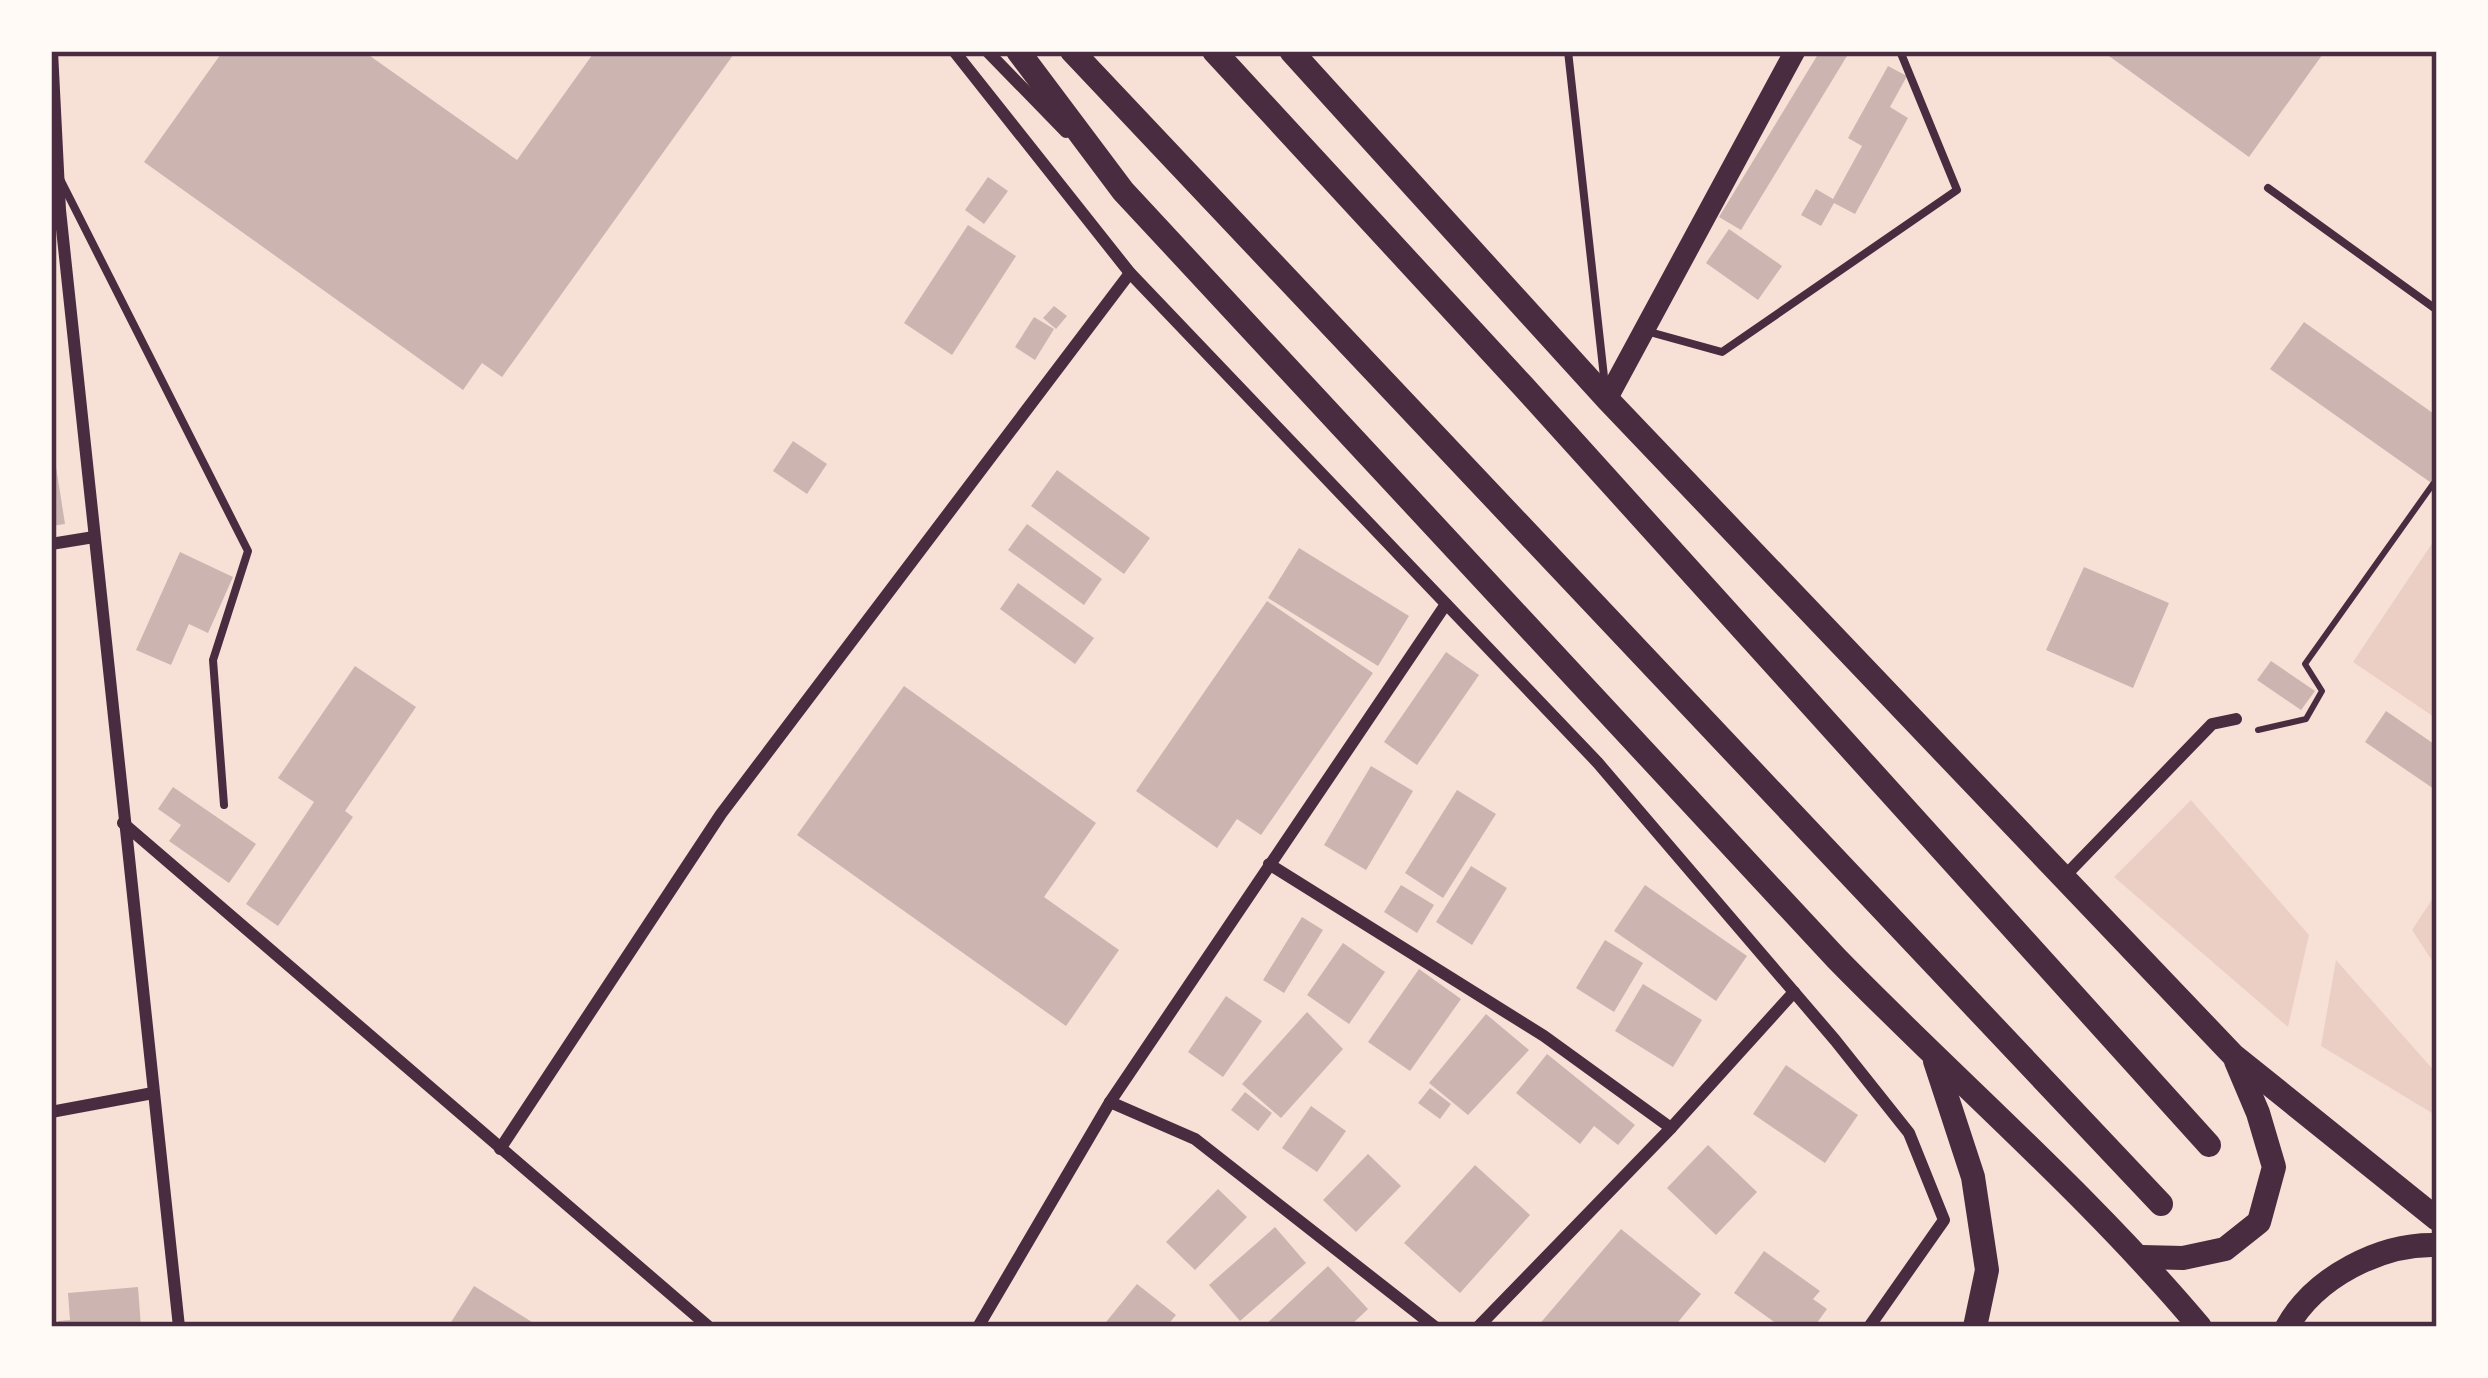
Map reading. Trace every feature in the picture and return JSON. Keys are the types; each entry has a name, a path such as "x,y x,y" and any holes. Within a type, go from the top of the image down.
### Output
{"highway":[{"path":"1018,51 1123,191 1934,1059 2141,1257 2200,1327"},
{"path":"1072,51 2161,1204"},
{"path":"1214,51 2209,1145"},
{"path":"1291,51 1607,399 2233,1055 2437,1219"},
{"path":"2141,1257 2183,1258 2225,1249 2259,1222 2274,1167 2233,1055"},
{"path":"1934,1059 1973,1177 1987,1270 1975,1327"},
{"path":"2287,1327 2328,1281 2372,1256 2421,1244 2437,1245"}],"main road":[{"path":"1607,399 1796,51"}],"street":[{"path":"52,51 58,176 179,1327"},
{"path":"955,51 1130,273 1598,763 1910,1133 1944,1220 1869,1327"},
{"path":"987,51 1123,191"},
{"path":"500,1149 721,814 1130,273"},
{"path":"51,544 94,537"},
{"path":"1000,1327 982,1321 1111,1102 1446,604"},
{"path":"2062,879 2212,724 2236,719"},
{"path":"123,823 709,1327"},
{"path":"1269,864 1544,1036 1671,1128"},
{"path":"1478,1327 1671,1128 1794,992"},
{"path":"51,1112 153,1093"},
{"path":"1111,1102 1195,1139 1435,1327"}],"lane":[{"path":"1568,51 1607,399"},
{"path":"1644,331 1722,352 1958,190 1900,51"},
{"path":"58,176 248,551 213,660 224,805"},
{"path":"2268,188 2437,310"}],"path":[{"path":"2258,730 2306,719 2322,692 2305,664 2433,484"}],"shaded area":[{"path":"2437,536 2437,719 2353,662"},
{"path":"2191,800 2309,935 2288,1027 2114,877"},
{"path":"2437,892 2437,968 2412,930"},
{"path":"2336,960 2437,1074 2437,1116 2321,1046"}],"building":[{"path":"223,51 363,51 517,160 595,51 736,51 502,377 482,363 463,390 144,162"},
{"path":"1820,51 1850,51 1741,230 1719,217"},
{"path":"2102,51 2325,51 2249,157"},
{"path":"1888,66 1907,76 1890,107 1908,118 1855,214 1834,203 1821,226 1801,215 1816,189 1833,199 1862,146 1848,138"},
{"path":"988,177 1008,191 984,224 965,210"},
{"path":"968,225 1016,256 952,355 904,323"},
{"path":"1729,229 1782,266 1758,300 1706,263"},
{"path":"1054,306 1067,316 1056,329 1043,318"},
{"path":"1034,317 1054,329 1035,360 1015,347"},
{"path":"2304,322 2437,416 2437,487 2270,369"},
{"path":"793,441 827,464 807,494 773,471"},
{"path":"51,455 65,524 51,526"},
{"path":"1057,470 1150,538 1124,574 1031,506"},
{"path":"1027,524 1102,579 1084,605 1008,550"},
{"path":"1299,548 1409,616 1378,666 1268,598"},
{"path":"180,552 233,577 208,633 189,624 171,665 136,650"},
{"path":"2084,567 2169,603 2133,688 2046,650"},
{"path":"1018,583 1094,638 1075,664 1000,609"},
{"path":"1267,601 1373,673 1261,835 1237,819 1217,848 1136,791"},
{"path":"1446,652 1479,675 1417,765 1384,742"},
{"path":"2271,661 2315,691 2301,710 2257,680"},
{"path":"355,666 416,707 345,811 353,817 278,926 246,904 314,802 278,778"},
{"path":"904,686 1096,823 1044,897 1119,950 1066,1026 797,835"},
{"path":"2386,711 2437,746 2437,791 2365,742"},
{"path":"1371,766 1413,791 1366,870 1324,845"},
{"path":"173,787 256,844 229,883 169,841 181,825 158,809"},
{"path":"1457,790 1496,814 1443,898 1405,873"},
{"path":"1471,866 1507,888 1472,945 1436,922"},
{"path":"1401,885 1434,905 1417,933 1384,912"},
{"path":"1645,885 1747,956 1716,1001 1614,931"},
{"path":"1302,917 1323,930 1284,993 1263,980"},
{"path":"1605,940 1643,963 1614,1012 1576,988"},
{"path":"1343,943 1385,972 1349,1024 1307,995"},
{"path":"1419,969 1461,999 1410,1071 1368,1042"},
{"path":"1643,984 1702,1020 1673,1067 1615,1031"},
{"path":"1226,996 1262,1021 1223,1077 1188,1052"},
{"path":"1307,1012 1343,1049 1281,1118 1242,1084"},
{"path":"1486,1014 1529,1050 1468,1115 1429,1083"},
{"path":"1547,1054 1635,1125 1618,1145 1594,1126 1580,1144 1516,1093"},
{"path":"1786,1065 1858,1115 1825,1163 1753,1114"},
{"path":"1430,1088 1451,1104 1440,1119 1418,1103"},
{"path":"1245,1092 1272,1113 1258,1131 1231,1110"},
{"path":"1311,1106 1346,1131 1317,1172 1282,1148"},
{"path":"1708,1145 1757,1192 1716,1235 1667,1188"},
{"path":"1368,1154 1401,1186 1356,1232 1323,1200"},
{"path":"1475,1165 1530,1215 1460,1293 1404,1243"},
{"path":"1218,1189 1247,1217 1195,1270 1166,1242"},
{"path":"1275,1227 1306,1263 1240,1321 1209,1285"},
{"path":"1621,1229 1701,1294 1674,1327 1537,1327"},
{"path":"1764,1251 1820,1291 1813,1299 1827,1309 1814,1327 1781,1327 1734,1293"},
{"path":"1328,1266 1368,1309 1349,1327 1263,1327"},
{"path":"1137,1284 1176,1315 1166,1327 1102,1327"},
{"path":"474,1286 540,1327 448,1327"},
{"path":"138,1287 141,1327 59,1327 58,1321 70,1320 68,1293"}]}
